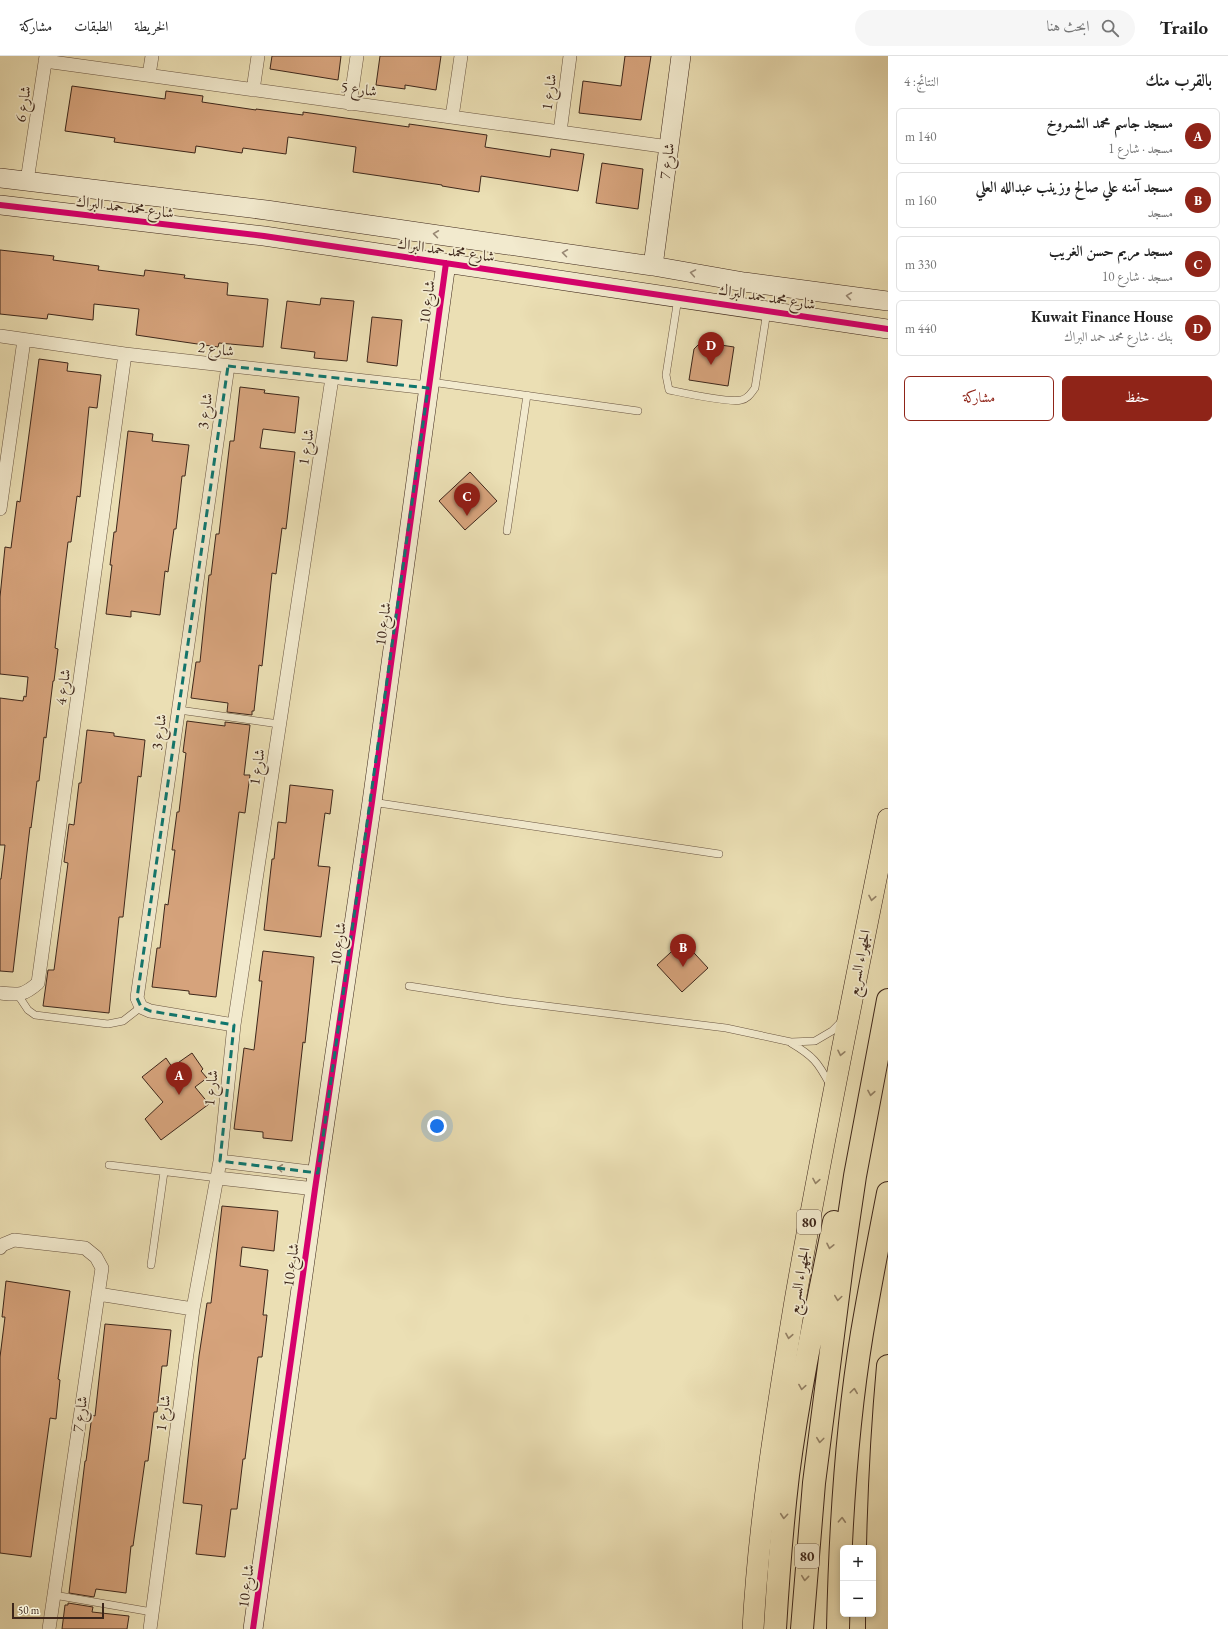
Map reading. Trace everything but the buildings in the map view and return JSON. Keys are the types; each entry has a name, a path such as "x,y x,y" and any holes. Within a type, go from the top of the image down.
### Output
{"highway":[{"name":"80","path":"802,1629 814,1483 843,1257 888,1000"},
{"path":"775,1629 788,1476 803,1380 837,1211 862,1142"},
{"name":"80","path":"838,1629 845,1470 854,1389 862,1333 888,1193"},
{"path":"878,1629 877,1556 883,1421 888,1366"}],"main road":[{"name":"الجهراء السريع","path":"753,1629 755,1592 767,1473 807,1234 833,1091 888,819"}],"street":[{"path":"149,75 152,56"},
{"path":"253,90 258,56"},
{"path":"350,104 357,56"},
{"path":"452,117 461,56"},
{"name":"شارع 1","path":"560,132 570,56"},
{"name":"شارع 7","path":"653,266 682,56"},
{"name":"شارع 5","path":"46,58 149,75 350,104 669,147"},
{"name":"شارع 6","path":"27,181 46,58"},
{"name":"شارع محمد حمد البراك","path":"0,178 266,210 653,266 744,282 888,301"},
{"path":"188,227 194,220 196,210 193,201"},
{"name":"شارع محمد حمد البراك","path":"0,205 264,236 888,329"},
{"path":"264,236 260,232 258,222 259,217 266,210"},
{"name":"شارع 10","path":"252,1629 372,802 428,385 446,263"},
{"path":"740,307 748,304 752,296 750,288 744,282"},
{"name":"شارع 2","path":"0,336 125,354 332,378 428,385"},
{"path":"0,508 24,340"},
{"name":"شارع 4","path":"18,995 29,990 38,983 125,354"},
{"name":"شارع 3","path":"141,1007 137,998 228,366"},
{"name":"شارع 1","path":"150,1629 193,1309 218,1178 234,1025 332,378"},
{"path":"0,993 18,995"},
{"path":"141,1007 150,1011 234,1025"},
{"path":"220,1161 316,1181"},
{"path":"218,1178 316,1181"},
{"name":"شارع 7","path":"0,1248 2,1245 14,1240 85,1248 96,1257 102,1268 49,1629"},
{"path":"98,1294 193,1309"}],"lane":[{"path":"678,297 666,382 669,390 702,396 742,400 748,397 755,388 766,311"},
{"path":"428,385 527,395 638,411"},
{"path":"506,531 527,395"},
{"path":"179,710 279,724"},
{"path":"372,802 719,854"},
{"path":"409,986 506,1001 726,1028 790,1042 815,1042 832,1031 849,1012"},
{"path":"18,995 28,1010 35,1015 108,1024 123,1021 141,1007"},
{"path":"790,1042 810,1055 822,1069 833,1091"},
{"path":"109,1165 218,1178"},
{"path":"151,1266 164,1172"},
{"path":"54,1595 152,1612"}],"highlighted area":[{"path":"228,366 428,388 318,1173 220,1161 234,1025 150,1011 141,1007 137,998"}],"cycle path":[{"path":"0,205 264,236 888,329"},
{"path":"253,1629 315,1189 372,802 446,263"}],"place":[{"name":"Kuwait Finance House","path":"711,365"},
{"name":"مسجد مريم حسن الغريب","path":"467,516"},
{"name":"مسجد آمنه علي صالح وزينب عبدالله العلي","path":"683,967"},
{"name":"مسجد جاسم محمد الشمروخ","path":"179,1095"}]}
